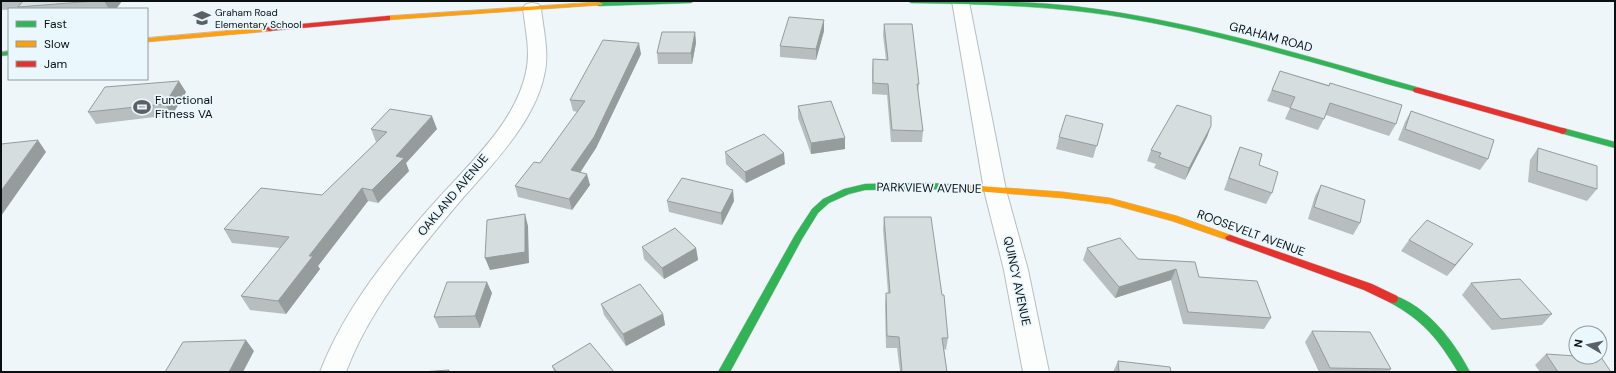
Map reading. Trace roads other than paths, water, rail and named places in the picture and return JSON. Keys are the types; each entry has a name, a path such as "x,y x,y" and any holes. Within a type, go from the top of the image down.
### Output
{"street":[{"path":"148,40 541,5 690,1"},
{"name":"GRAHAM ROAD","path":"911,1 1054,6 1121,14 1164,22 1221,35 1615,145"},
{"name":"PARKVIEW AVENUE","path":"724,372 798,236 815,211 826,201 847,191 865,187 930,186 995,190 960,2"},
{"name":"OAKLAND AVENUE","path":"333,372 362,313 390,272 501,139 519,113 536,71 541,5"},
{"name":"QUINCY AVENUE","path":"995,190 1016,270 1036,372"},
{"name":"ROOSEVELT AVENUE","path":"995,190 1110,201 1145,209 1368,287 1395,300 1423,317 1438,332 1464,372"}],"place":[{"name":"Graham Road Elementary School","path":"202,18"},
{"name":"Functional Fitness VA","path":"142,107"}]}
